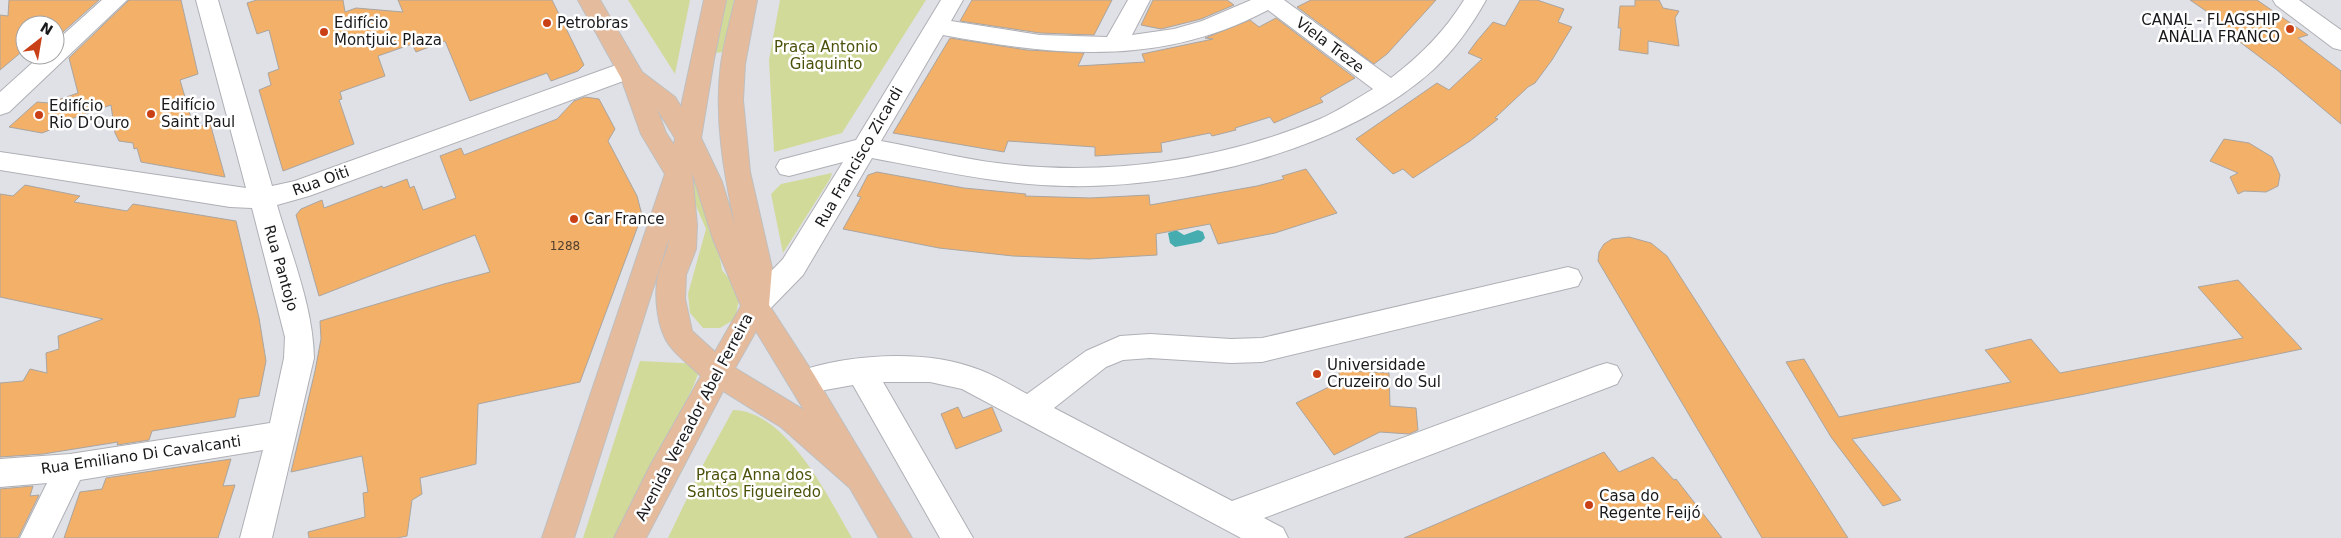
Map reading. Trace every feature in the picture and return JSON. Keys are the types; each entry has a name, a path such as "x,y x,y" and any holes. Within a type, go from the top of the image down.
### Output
{"main road":[{"path":"589,0 631,74 654,134 679,174 684,225 682,249 672,275 671,299 674,319 680,338 717,372 792,418 861,479"},
{"path":"558,538 669,198 679,174 689,139 700,67 715,0"},
{"name":"Avenida Vereador Abel Ferreira","path":"630,538 717,372 755,306 758,268 737,172 732,100 733,64 746,0"},
{"path":"631,74 666,103 689,139 709,182 726,239 755,306 803,382 896,538"}],"street":[{"path":"0,106 116,0"},
{"name":"Rua Pantojo","path":"207,0 292,306 300,346 293,389 256,538"},
{"name":"Rua Francisco Zicardi","path":"755,306 793,266 952,0"},
{"path":"1114,45 1139,0"},
{"path":"936,26 1057,45 1114,45 1139,43 1198,30 1232,18 1269,0"},
{"name":"Viela Treze","path":"1269,0 1391,90"},
{"path":"789,167 864,147 997,172 1067,177 1163,172 1244,154 1282,143 1331,124 1391,90 1426,63 1460,25 1476,0"},
{"path":"2297,2 2341,42"},
{"name":"Rua Oiti","path":"0,161 230,197 261,199 300,189 631,74"},
{"path":"1029,410 1096,359 1120,348 1150,346 1231,351 1262,350 1568,278"},
{"path":"803,382 861,371 928,368 951,372 971,379 1272,538"},
{"path":"861,371 957,538"},
{"path":"1230,516 1607,375"},
{"name":"Rua Emiliano Di Cavalcanti","path":"0,473 70,468 282,434"},
{"path":"36,538 70,468"}],"green space":[{"path":"628,0 690,0 675,74"},
{"path":"726,0 734,0 724,52 715,53"},
{"name":"Praça Antonio Giaquinto","path":"780,0 926,0 842,133 774,152 769,60"},
{"path":"832,173 783,253 771,194 781,184"},
{"path":"694,177 713,218 722,270 734,285 739,300 735,319 720,328 703,328 690,313 688,294 706,229 693,199"},
{"path":"640,361 702,364 693,387 618,538 583,538"},
{"name":"Praça Anna dos Santos Figueiredo","path":"733,410 753,414 771,425 788,440 818,480 852,538 668,538 704,463"}],"water":[{"path":"1176,230 1184,235 1198,230 1203,232 1205,238 1201,242 1175,247 1170,243 1168,233"}],"building":[{"path":"9,0 99,0 65,30 65,15 15,15 15,57 0,70 0,15 8,16"},
{"path":"129,0 181,0 198,74 180,80 194,128 210,123 225,177 141,162 137,148 134,149 133,143 119,141 115,133 111,105 62,122 55,128 42,133 9,127 37,102 49,103 78,93 69,58"},
{"path":"257,0 343,0 345,12 356,8 403,12 398,0 552,0 584,65 578,71 551,81 547,73 470,101 445,41 416,52 412,44 378,56 385,76 340,92 342,99 339,100 354,144 283,171 259,90 271,85 268,73 279,69 269,30 257,34 247,3"},
{"path":"972,0 1112,0 1094,35 1040,33 960,21"},
{"path":"1153,0 1227,0 1234,5 1201,19 1161,29 1141,25"},
{"path":"1311,0 1436,0 1387,54 1374,64 1297,7"},
{"path":"1520,0 1537,0 1564,9 1558,22 1572,27 1552,60 1535,83 1528,87 1495,118 1498,119 1470,141 1413,178 1403,169 1393,174 1356,139 1437,83 1449,90 1482,59 1468,53 1476,42 1493,22 1505,26"},
{"path":"1635,0 1659,0 1663,8 1679,11 1675,18 1679,46 1648,41 1648,54 1619,50 1620,6 1635,6"},
{"path":"2190,0 2257,0 2308,35 2298,38 2341,71 2341,124 2277,70 2216,24 2222,22"},
{"path":"1276,18 1355,78 1320,98 1323,102 1274,123 1270,117 1235,128 1236,130 1212,136 1210,133 1161,143 1162,152 1095,156 1095,147 1008,141 1004,152 893,133 950,38 1027,50 1084,53 1078,66 1145,62 1142,54 1213,39 1205,38 1250,20 1259,27"},
{"path":"585,97 599,99 615,129 608,141 637,196 642,215 580,382 478,404 476,464 420,478 422,494 412,500 407,536 397,538 309,538 308,532 365,517 363,493 368,492 362,456 291,472 315,371 321,339 320,321 490,272 475,235 319,296 296,215 301,209 322,200 324,208 382,186 383,188 407,179 410,188 414,186 423,210 456,198 440,156 461,148 464,155 557,119 574,101"},
{"path":"2224,139 2249,143 2272,157 2280,175 2278,186 2266,192 2244,191 2238,194 2230,177 2238,173 2210,161"},
{"path":"1306,169 1337,213 1275,233 1218,244 1210,224 1156,234 1157,255 1089,259 1013,256 939,248 843,229 861,197 857,196 868,175 877,172 964,188 1026,194 1025,196 1090,198 1149,195 1150,205 1257,186 1284,179 1282,176"},
{"path":"25,185 80,196 74,202 127,211 133,204 236,221 259,318 266,361 259,396 239,399 235,417 152,431 149,440 117,445 118,442 43,454 0,457 0,383 23,381 30,369 47,373 46,353 59,349 58,336 103,319 0,297 0,194 13,196"},
{"path":"1629,237 1651,243 1667,256 1848,538 1762,538 1598,261 1599,252 1604,244 1612,239"},
{"path":"2238,280 2302,349 2080,395 1852,439 1901,500 1883,506 1831,437 1786,362 1804,359 1839,417 2011,382 1985,350 2031,339 2060,373 2243,338 2198,287"},
{"path":"1339,370 1389,373 1390,406 1416,408 1418,430 1409,434 1380,432 1334,455 1296,403 1339,382"},
{"path":"958,407 963,418 992,407 1002,431 956,449 941,414"},
{"name":"Casa do Regente Feijó","path":"1604,452 1619,472 1653,457 1674,480 1676,479 1722,538 1404,538"},
{"path":"231,459 223,486 235,485 218,538 64,538 80,492 102,489 106,478"},
{"path":"33,486 30,496 39,495 18,538 0,538 0,489"}],"place":[{"name":"Petrobras","path":"547,23"},
{"name":"CANAL - FLAGSHIP ANÁLIA FRANCO","path":"2290,29"},
{"name":"Edifício Montjuic Plaza","path":"324,32"},
{"name":"Edifício Saint Paul","path":"151,114"},
{"name":"Edifício Rio D'Ouro","path":"39,115"},
{"name":"Car France","path":"574,219"},
{"name":"Universidade Cruzeiro do Sul","path":"1317,374"},
{"name":"Casa do Regente Feijó","path":"1589,505"}]}
